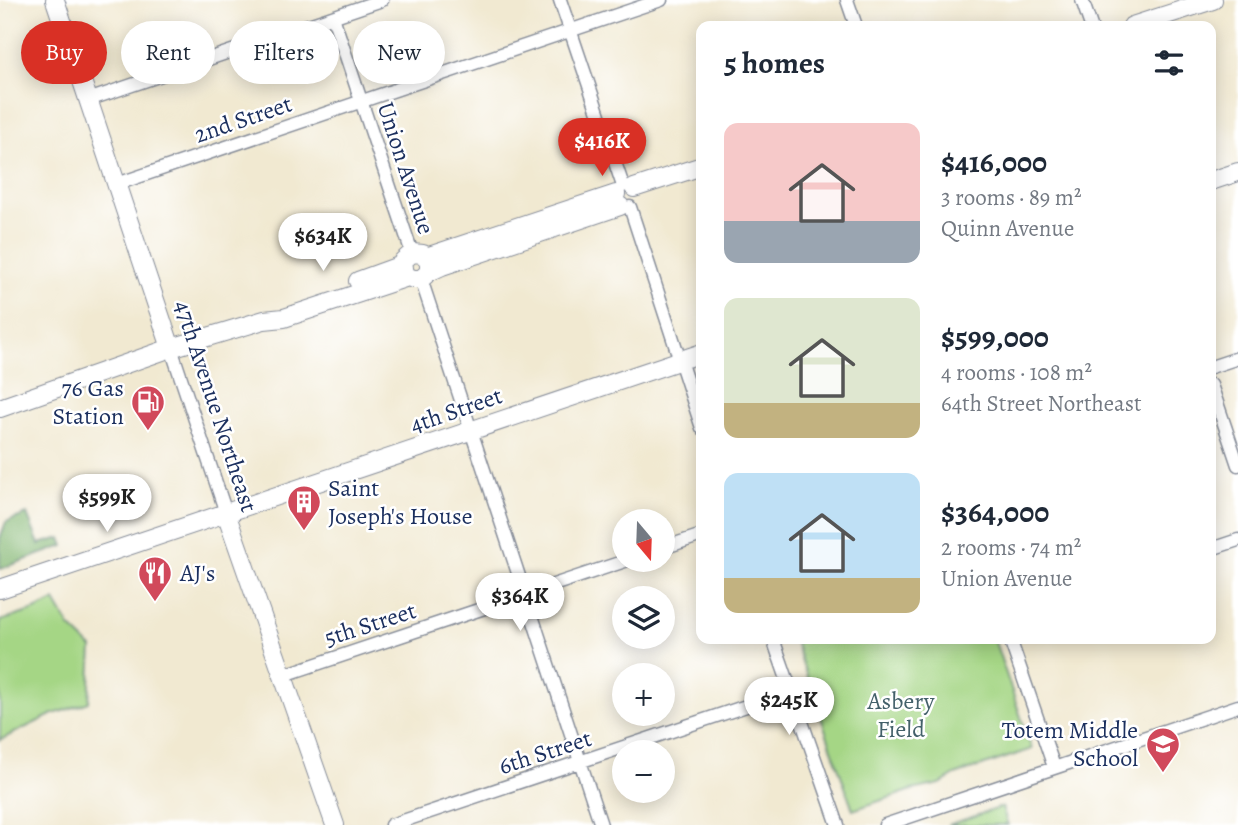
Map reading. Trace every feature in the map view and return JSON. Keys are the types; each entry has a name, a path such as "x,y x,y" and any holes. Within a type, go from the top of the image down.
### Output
{"street":[{"name":"47th Avenue Northeast","path":"55,0 226,513 335,825"},
{"path":"88,100 382,0"},
{"path":"560,0 696,410"},
{"name":"2nd Street","path":"117,184 661,0"},
{"path":"847,0 854,21"},
{"path":"1082,0 1089,21"},
{"path":"1148,21 1213,0"},
{"name":"Union Avenue","path":"333,17 601,825"},
{"path":"0,408 171,348 264,320 284,318 416,267 627,196 696,168"},
{"path":"1216,179 1238,172"},
{"path":"627,196 696,179"},
{"name":"4th Street","path":"0,589 696,355"},
{"path":"1216,365 1238,358"},
{"path":"1216,400 1238,466"},
{"path":"676,544 696,538"},
{"path":"1216,547 1238,540"},
{"name":"5th Street","path":"284,675 612,565"},
{"path":"775,644 838,825"},
{"path":"1012,644 1054,767"},
{"name":"6th Street","path":"391,825 791,691"},
{"path":"885,825 1238,706"}],"green space":[{"path":"27,514 39,544 61,538 64,546 0,569 0,538 6,522"},
{"path":"55,601 70,627 92,648 89,702 51,715 0,740 0,621"},
{"name":"Asbery Field","path":"796,644 996,644 1032,749 955,775 940,784 912,790 853,810"},
{"path":"1002,807 1008,825 948,825"}],"place":[{"name":"76 Gas Station","path":"148,432"},
{"name":"Saint Joseph's House","path":"304,532"},
{"name":"AJ's","path":"155,603"},
{"name":"Totem Middle School","path":"1163,774"}]}
